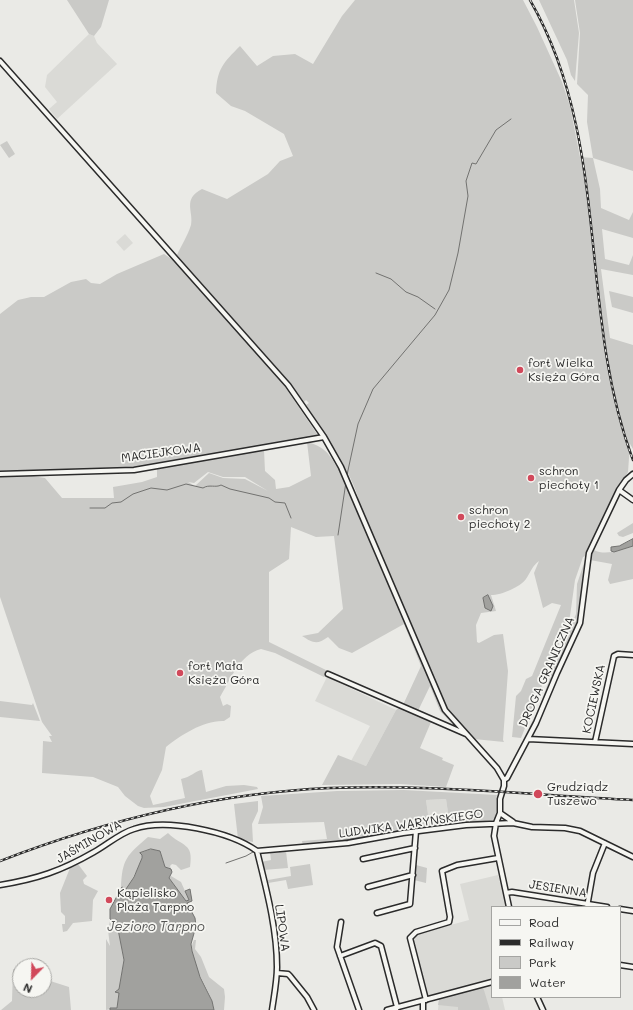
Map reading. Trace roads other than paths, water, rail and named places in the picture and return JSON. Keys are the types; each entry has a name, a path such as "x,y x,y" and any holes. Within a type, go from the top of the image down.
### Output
{"street":[{"path":"0,61 280,374 338,461 356,498 445,710 497,768 504,780"},
{"name":"MACIEJKOWA","path":"0,474 134,470 324,438"},
{"name":"DROGA GRANICZNA","path":"510,906 494,836 496,823 500,813 500,800 504,780 507,778 528,739 580,623 589,553 620,490 626,480 633,474"},
{"path":"620,490 633,500"},
{"name":"KOCIEWSKA","path":"595,742 614,656 618,654 633,655"},
{"path":"328,674 466,734"},
{"path":"528,739 633,744"},
{"path":"500,813 513,823"},
{"name":"LUDWIKA WARYŃSKIEGO","path":"257,851 326,845 416,831 496,823 513,823 532,827 574,829 633,857"},
{"name":"JAŚMINOWA","path":"0,885 54,873 100,850 132,830 150,825 195,828 223,836 257,851"},
{"path":"377,913 410,904 416,831"},
{"path":"587,905 592,873 605,843"},
{"path":"363,859 415,848"},
{"name":"LIPOWA","path":"257,851 266,885 275,938 277,973 272,1010"},
{"path":"423,1010 425,1000 410,938 416,932 449,922 442,871 457,865 498,858"},
{"path":"368,887 413,875"},
{"name":"JESIENNA","path":"506,894 512,892 597,906"},
{"path":"621,909 633,911"},
{"path":"341,922 337,947 359,1010"},
{"path":"340,956 375,943 381,946 397,1009"},
{"path":"621,965 633,967"},
{"path":"277,973 288,974 307,997 314,1010"},
{"path":"387,1010 397,1009 491,982"},
{"path":"537,998 543,1010"}],"water":[{"path":"633,539 633,546 614,552 611,551 611,547 619,546"},
{"path":"488,595 493,606 491,611 485,608 483,598"},
{"name":"Jezioro Tarpno","path":"151,849 160,851 165,867 171,869 172,872 169,878 186,901 189,900 185,891 190,889 192,901 187,903 195,918 196,926 191,944 192,951 200,977 212,1001 214,1010 110,1010 110,1008 117,1008 119,993 115,992 119,989 124,960 116,919 113,921 110,919 110,909 122,887 126,889 134,877 142,858 140,853"}],"waterway":[{"path":"347,475 358,424 373,389 435,315 449,290 458,253 468,196 466,181 472,163 476,164 496,130 511,119"},
{"path":"376,273 391,279 406,292 418,297 435,309"},
{"path":"338,535 346,482"},
{"path":"90,508 105,508 112,503 121,502 133,494 151,488 167,490 186,484 203,488 221,485 230,489 269,498 275,502 285,503 291,518"},
{"path":"398,831 404,823"},
{"path":"333,842 404,830"},
{"path":"260,849 281,847"},
{"path":"226,863 253,852"}],"railway":[{"path":"530,0 556,54 573,111 584,169 605,345 616,403 633,460"},
{"path":"0,861 80,833 162,811 204,802 288,791 330,788 406,787 633,800"}],"place":[{"name":"fort Wielka Księża Góra","path":"520,370"},
{"name":"schron piechoty 1","path":"531,478"},
{"name":"schron piechoty 2","path":"461,517"},
{"name":"fort Mała Księża Góra","path":"180,673"},
{"name":"Grudziądz Tuszewo","path":"538,794"},
{"name":"Kąpielisko Plaża Tarpno","path":"109,900"}]}
